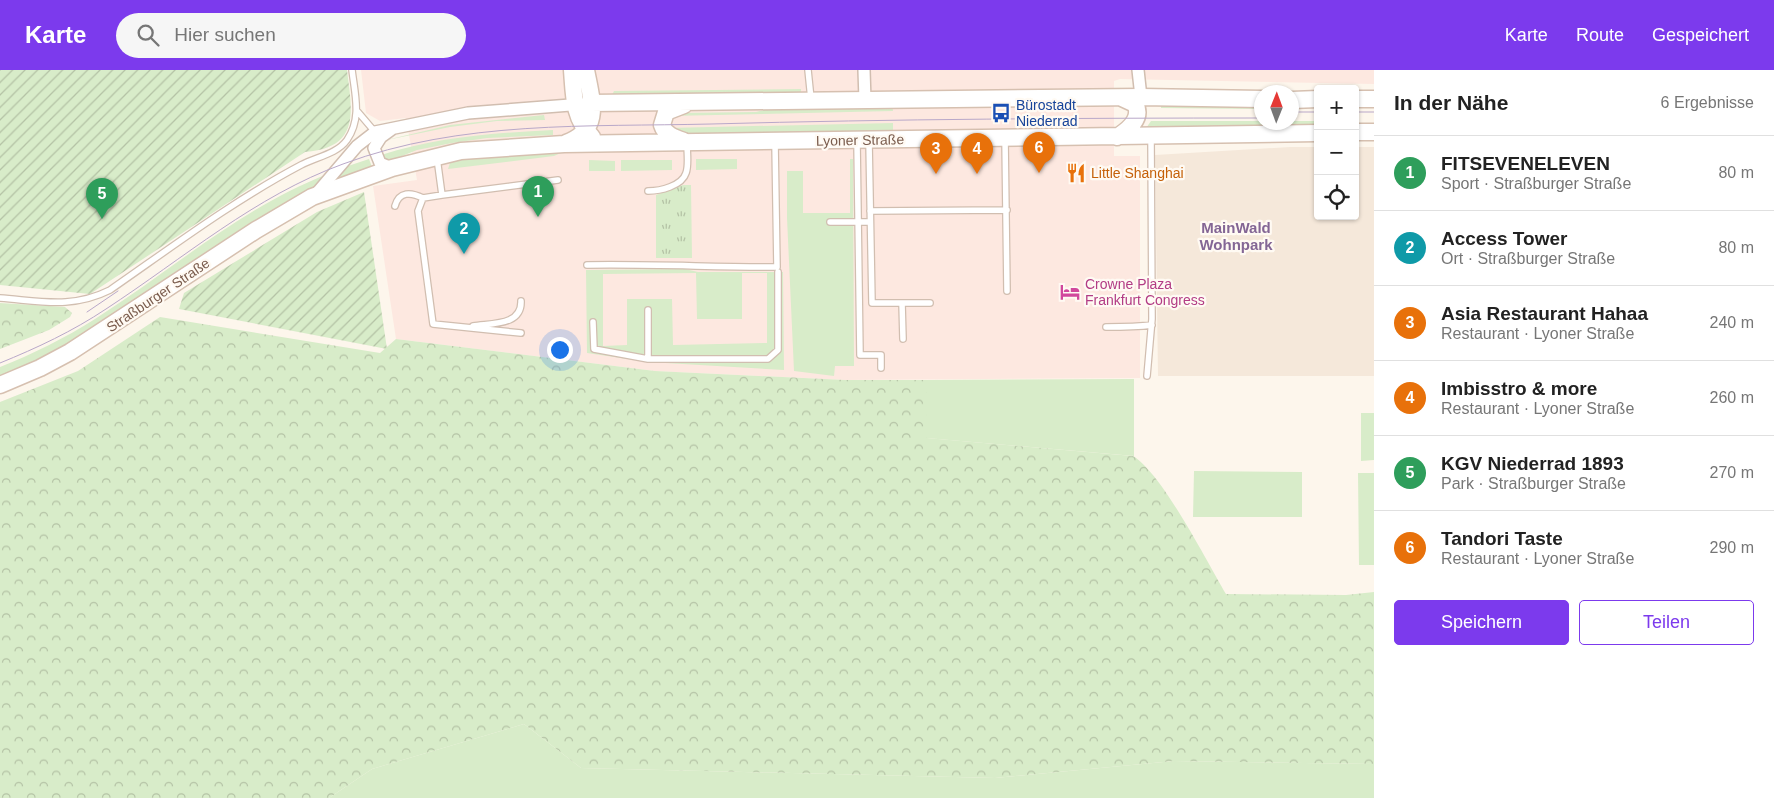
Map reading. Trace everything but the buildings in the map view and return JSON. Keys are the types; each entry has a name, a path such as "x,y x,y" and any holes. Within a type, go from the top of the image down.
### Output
{"main road":[{"path":"572,70 574,105 579,121 586,132 601,144"},
{"path":"564,144 586,132 590,121 591,103 586,70"},
{"path":"591,103 1141,97 1254,99"},
{"path":"1118,137 1131,127 1137,112 1135,104 1122,98"},
{"path":"1359,99 1374,99"},
{"path":"1299,100 1314,100"},
{"path":"687,142 664,131 662,120 671,109 701,101"},
{"path":"1359,132 1374,132"},
{"name":"Lyoner Straße","path":"601,144 1314,133"},
{"name":"Straßburger Straße","path":"0,385 40,368 70,352 256,230 312,197 392,168 437,156 490,148 601,144"}],"street":[{"path":"864,70 865,100"},
{"path":"1138,70 1141,97"},
{"path":"574,105 591,103"},
{"name":"Straßburger Straße","path":"312,197 329,181 357,146 374,132 468,113 574,105"},
{"path":"392,168 380,163 374,148 380,137 395,127"}],"lane":[{"path":"0,298 67,303 91,300 110,290 247,194 309,161 332,153 346,142 354,127 358,112 352,70"},
{"path":"808,70 811,101"},
{"path":"358,112 374,132"},
{"path":"1147,376 1152,325 1151,137"},
{"path":"1005,138 1007,291"},
{"path":"863,140 870,211 872,303 930,302"},
{"path":"863,140 858,222 860,355 881,355 881,368"},
{"path":"587,265 684,264 701,268 777,267 775,141"},
{"path":"648,191 660,190 679,182 684,177 687,172 687,142"},
{"path":"437,156 442,195"},
{"path":"395,206 398,198 406,193 423,198 558,180"},
{"path":"423,198 418,210 432,324 521,332"},
{"path":"870,211 1007,210"},
{"path":"830,222 870,222"},
{"path":"593,322 594,349 648,358 768,359 775,355 778,350 778,272"},
{"path":"466,327 510,321 519,313 521,302"},
{"path":"902,303 903,339"},
{"path":"648,310 648,358"},
{"path":"1106,327 1119,326 1124,329 1152,325"}],"shaded area":[{"path":"361,70 1374,70 1374,84 1120,79 1114,81 1114,156 1140,156 1140,378 845,380 655,371 396,339 373,186 417,180 406,118 380,121 366,113"},
{"path":"1314,147 1314,220 1359,220 1359,147 1374,147 1374,376 1158,376 1155,155"}],"green space":[{"path":"0,70 347,70 351,113 349,125 344,135 336,143 323,149 305,152 90,294 0,285"},
{"path":"801,89 801,93 612,95 614,91"},
{"path":"1161,103 1254,104 1254,109 1161,108"},
{"path":"892,105 893,111 669,116 676,113 756,112 777,107"},
{"path":"544,115 545,120 497,121 450,127 382,141 450,125"},
{"path":"1151,121 1254,121 1254,128 1144,131"},
{"path":"1299,121 1314,121 1314,127 1299,127"},
{"path":"893,123 893,134 676,135 667,128"},
{"path":"553,130 553,135 487,138 452,143 417,150 392,160 388,160 381,155 445,140 488,134"},
{"path":"561,153 554,156 448,169 451,160 504,154"},
{"path":"369,159 372,167 337,180 345,167"},
{"path":"696,159 737,159 737,169 696,170"},
{"path":"850,159 853,159 854,366 835,366 834,376 794,371 787,218 787,171 803,171 803,213 850,213"},
{"path":"589,160 615,161 615,171 589,171"},
{"path":"621,160 672,160 672,170 621,171"},
{"path":"328,174 314,188 264,216 52,355 0,377 0,367 25,357 84,326 237,221 296,188"},
{"path":"683,185 691,185 692,258 656,258 656,195"},
{"path":"364,192 387,349 179,309 184,293 317,212"},
{"path":"685,269 698,272 783,272 784,370 648,362 587,353 586,270","holes":["696,273 697,319 742,319 742,273 767,273 767,343 673,345 672,299 627,299 627,345 603,346 603,274"]},
{"path":"0,303 65,307 72,313 70,317 49,330 0,349"},
{"path":"160,317 380,353 396,339 655,371 845,380 927,380 927,438 1133,456 1145,465 1170,499 1226,594 1346,595 1374,592 1374,764 1174,761 995,778 581,768 524,724 372,769 329,798 0,798 0,402 78,371"},
{"path":"1134,379 1134,456 926,438 927,380"},
{"path":"1361,413 1374,413 1374,460 1361,461"},
{"path":"1194,471 1302,472 1302,517 1193,517"},
{"path":"1358,473 1374,473 1374,565 1359,565"},
{"path":"524,724 581,768 995,778 1174,761 1374,764 1374,798 329,798 372,769"}],"tram line":[{"path":"1299,112 1314,112"},
{"path":"1359,112 1374,112"},
{"path":"0,363 81,325 250,210 311,177 343,164 388,150 433,140 479,133 572,126 917,120 1254,118"},
{"path":"87,312 118,291"}],"place":[{"name":"Bürostadt Niederrad","path":"1001,113"},
{"name":"Tandori Taste","path":"1039,173"},
{"name":"Little Shanghai","path":"1076,173"},
{"name":"Asia Restaurant Hahaa","path":"936,174"},
{"name":"Imbisstro & more","path":"977,174"},
{"name":"FITSEVENELEVEN","path":"538,217"},
{"name":"KGV Niederrad 1893","path":"102,219"},
{"name":"Access Tower","path":"464,254"},
{"name":"Crowne Plaza Frankfurt Congress","path":"1070,292"}],"district":[{"name":"MainWald Wohnpark","path":"1236,236"}]}
